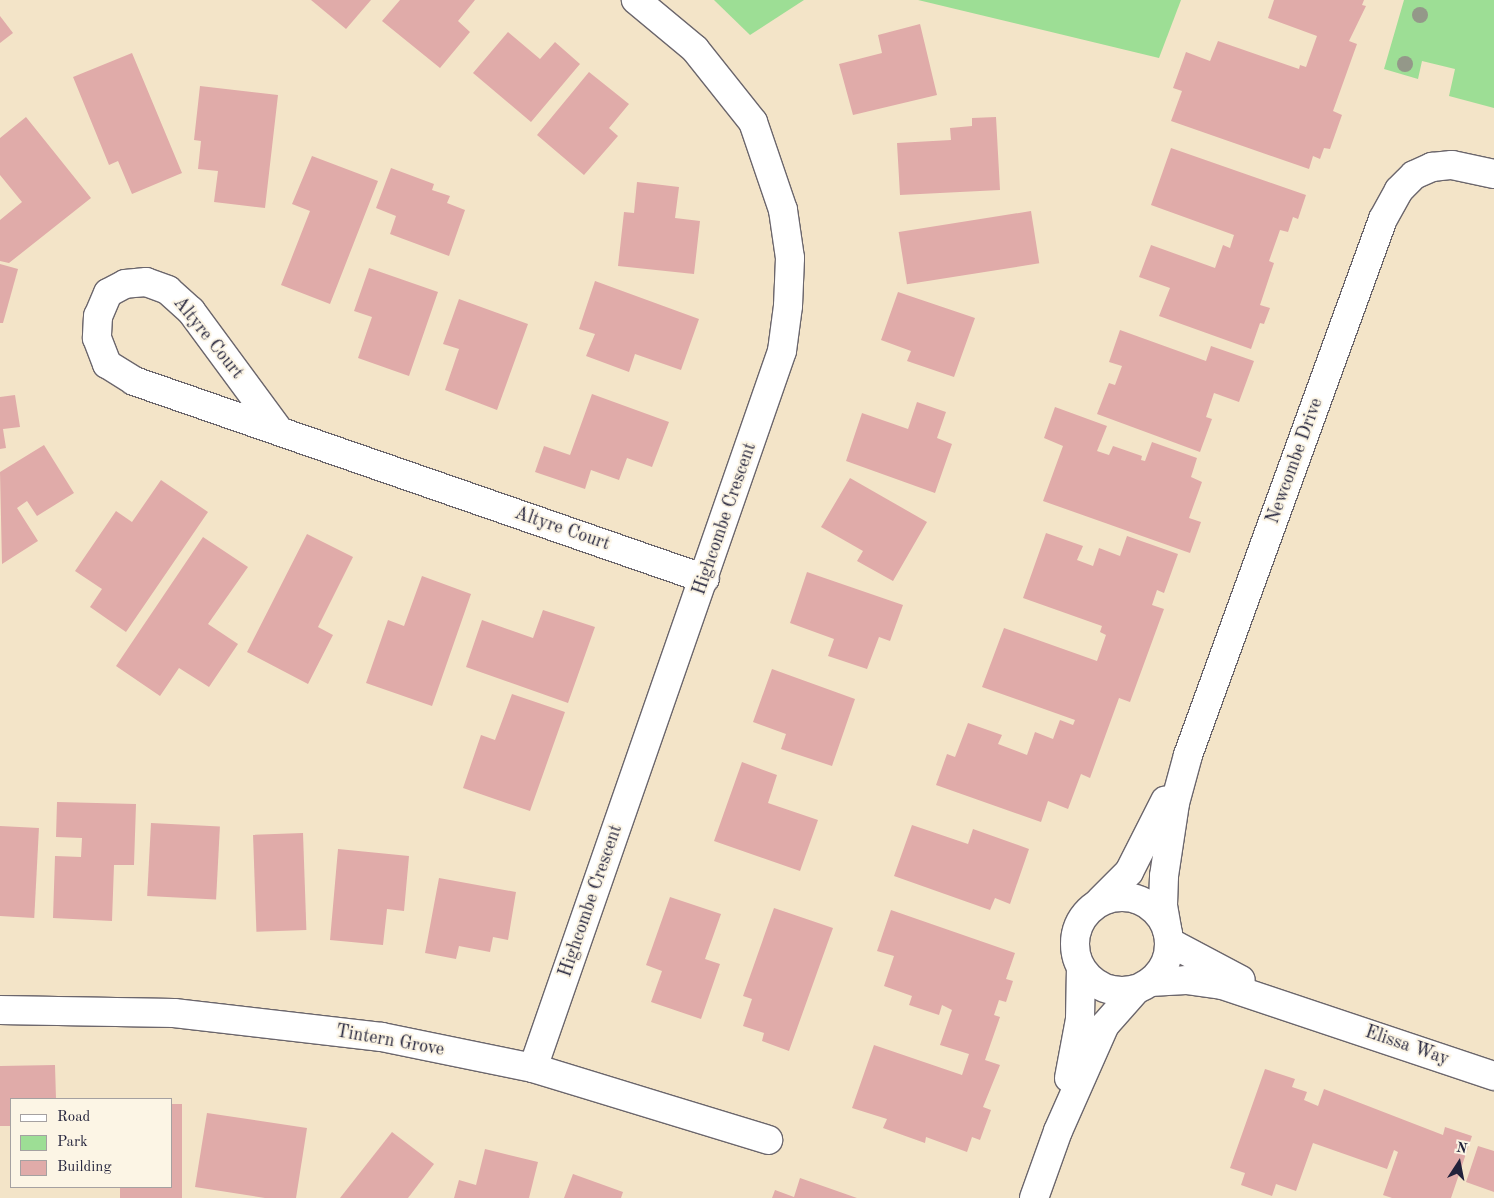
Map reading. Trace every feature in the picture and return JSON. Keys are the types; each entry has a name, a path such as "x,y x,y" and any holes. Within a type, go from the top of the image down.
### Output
{"street":[{"name":"Highcombe Crescent","path":"533,1068 705,580 782,351 788,306 790,258 782,210 753,122 695,49 636,0"},
{"name":"Newcombe Drive","path":"1100,901 1134,864 1188,755 1383,219 1398,190 1414,175 1432,167 1452,166 1494,174"},
{"name":"Altyre Court","path":"278,429 191,311 168,290 146,282 124,284 108,293 98,316 97,338 107,364 134,381 278,429 705,580"},
{"name":"Newcombe Drive","path":"1169,938 1163,905 1166,858 1188,755"},
{"path":"1034,1198 1058,1131 1105,1026 1164,964 1169,938 1163,920 1142,901 1114,897 1100,901 1088,911 1074,938 1075,954 1081,969 1091,981 1105,989 1143,986"},
{"name":"Elissa Way","path":"1169,938 1223,972 1320,1016"},
{"path":"1058,1131 1080,1018 1081,969"},
{"name":"Elissa Way","path":"1143,986 1186,980 1222,985 1320,1016 1494,1076"},
{"name":"Tintern Grove","path":"0,1010 174,1013 382,1037 533,1068 768,1140"}],"green space":[{"path":"714,0 804,0 750,35"},
{"path":"918,0 1181,0 1159,58"},
{"path":"1404,0 1494,0 1494,108 1449,96 1455,69 1422,61 1418,79 1384,69"}],"building":[{"path":"311,0 371,0 346,29"},
{"path":"400,0 475,0 458,21 470,32 440,68 382,21"},
{"path":"1274,0 1364,0 1362,5 1366,6 1349,41 1357,44 1333,111 1342,115 1330,149 1324,148 1320,159 1313,156 1309,169 1171,121 1182,91 1173,88 1186,52 1210,61 1218,41 1299,69 1300,65 1306,67 1317,36 1268,18"},
{"path":"0,16 13,33 0,43"},
{"path":"920,24 937,95 853,115 839,64 882,53 878,35"},
{"path":"508,32 540,59 555,42 580,64 531,122 473,73"},
{"path":"132,53 182,173 132,194 118,161 109,165 73,77"},
{"path":"589,72 629,104 609,128 618,136 584,175 537,135"},
{"path":"200,86 278,95 265,208 214,202 218,171 198,169 201,141 194,140"},
{"path":"26,117 91,198 9,263 0,261 0,220 22,202 0,175 0,138"},
{"path":"996,117 1000,190 900,195 897,143 951,140 950,128 972,126 972,118"},
{"path":"1171,148 1306,195 1298,219 1293,217 1288,232 1280,230 1269,261 1274,263 1260,305 1270,308 1264,324 1260,323 1251,349 1159,316 1170,288 1139,277 1151,245 1215,268 1223,245 1230,248 1234,235 1151,205"},
{"path":"312,156 378,181 330,304 281,285 310,211 292,204"},
{"path":"391,168 434,184 432,190 450,196 447,203 465,210 449,256 390,234 396,216 376,208"},
{"path":"637,182 679,187 675,218 700,221 694,274 618,266 624,212 634,213"},
{"path":"1031,211 1039,263 907,284 899,232"},
{"path":"0,264 18,269 3,323 0,323"},
{"path":"369,268 438,292 409,376 358,358 372,317 354,311"},
{"path":"595,281 699,319 681,370 635,354 629,372 586,356 595,334 579,329"},
{"path":"898,292 975,318 954,377 907,361 911,351 881,340"},
{"path":"459,299 528,324 497,410 445,390 459,349 443,344"},
{"path":"1120,330 1206,361 1211,346 1254,361 1239,402 1214,393 1206,417 1212,419 1200,452 1097,414 1109,383 1115,385 1122,366 1109,362"},
{"path":"592,394 669,422 652,467 627,458 619,480 591,470 585,489 535,472 544,446 570,455"},
{"path":"15,395 20,427 3,429 6,448 0,449 0,397"},
{"path":"917,402 946,412 937,438 952,444 935,493 846,461 862,413 908,429"},
{"path":"1055,407 1107,426 1097,451 1109,455 1113,446 1142,456 1141,460 1145,461 1152,442 1197,458 1191,477 1202,482 1189,518 1201,522 1190,553 1043,501 1063,446 1044,438"},
{"path":"44,445 74,493 37,516 27,501 17,508 38,541 2,564 0,472"},
{"path":"850,478 927,522 893,581 857,561 863,551 821,527"},
{"path":"161,480 208,512 126,632 90,607 102,589 75,571 116,511 132,522"},
{"path":"1046,533 1083,546 1077,560 1093,566 1099,548 1120,556 1127,536 1178,554 1164,593 1157,590 1152,605 1164,609 1130,702 1119,698 1090,778 1081,774 1068,809 1048,801 1041,822 936,785 947,754 955,757 968,723 1002,735 998,744 1027,755 1035,732 1053,739 1060,720 1073,725 1075,720 982,687 1004,628 1097,661 1106,635 1100,632 1102,626 1023,598"},
{"path":"307,534 353,557 318,627 333,635 308,684 247,652"},
{"path":"203,537 248,567 208,624 238,644 209,687 179,668 160,696 116,666"},
{"path":"807,572 903,605 890,641 879,637 867,669 828,656 834,639 790,623"},
{"path":"422,576 471,594 432,706 366,683 388,620 404,626"},
{"path":"543,610 595,627 568,703 466,667 482,620 533,638"},
{"path":"772,669 855,699 832,766 781,749 786,734 753,722"},
{"path":"512,694 565,712 530,811 463,788 481,735 495,740"},
{"path":"742,762 777,775 768,803 818,820 800,871 714,841"},
{"path":"57,802 136,804 134,865 114,865 112,921 53,918 55,856 81,857 82,838 56,837"},
{"path":"151,823 220,827 216,900 147,896"},
{"path":"912,825 968,844 973,829 1029,849 1010,904 995,898 990,910 894,876"},
{"path":"0,826 39,828 34,918 0,916"},
{"path":"303,833 306,930 256,932 253,835"},
{"path":"338,849 409,856 404,911 387,909 383,945 330,940"},
{"path":"439,878 516,892 508,940 493,937 490,952 459,946 456,959 425,953"},
{"path":"670,897 721,914 705,959 720,964 701,1019 651,1002 662,971 646,965"},
{"path":"774,908 833,928 789,1051 762,1041 764,1033 743,1026 752,999 743,996"},
{"path":"891,910 1015,953 1006,979 1013,981 1006,1002 999,1000 994,1015 1000,1017 985,1060 1000,1065 983,1107 991,1110 980,1140 972,1137 967,1152 926,1137 925,1143 883,1128 887,1119 852,1108 874,1045 962,1075 969,1054 940,1045 952,1010 942,1005 939,1015 909,1005 912,996 884,986 894,956 877,951"},
{"path":"55,1065 56,1098 10,1098 10,1126 0,1126 0,1066"},
{"path":"1265,1069 1295,1079 1292,1087 1307,1092 1304,1100 1318,1106 1324,1089 1443,1135 1445,1127 1472,1136 1451,1198 1392,1198 1383,1195 1398,1152 1394,1150 1387,1169 1313,1143 1296,1191 1276,1184 1272,1196 1241,1185 1245,1173 1230,1168"},
{"path":"172,1104 182,1104 182,1198 120,1198 120,1188 172,1188"},
{"path":"207,1113 307,1128 296,1198 265,1198 195,1187"},
{"path":"392,1132 434,1164 408,1198 340,1198"},
{"path":"1478,1146 1494,1151 1494,1192 1466,1182"},
{"path":"485,1149 538,1162 529,1198 454,1198 459,1180 476,1185"},
{"path":"573,1174 623,1192 621,1198 564,1198"},
{"path":"800,1178 857,1198 772,1198 775,1190 794,1197"}]}
